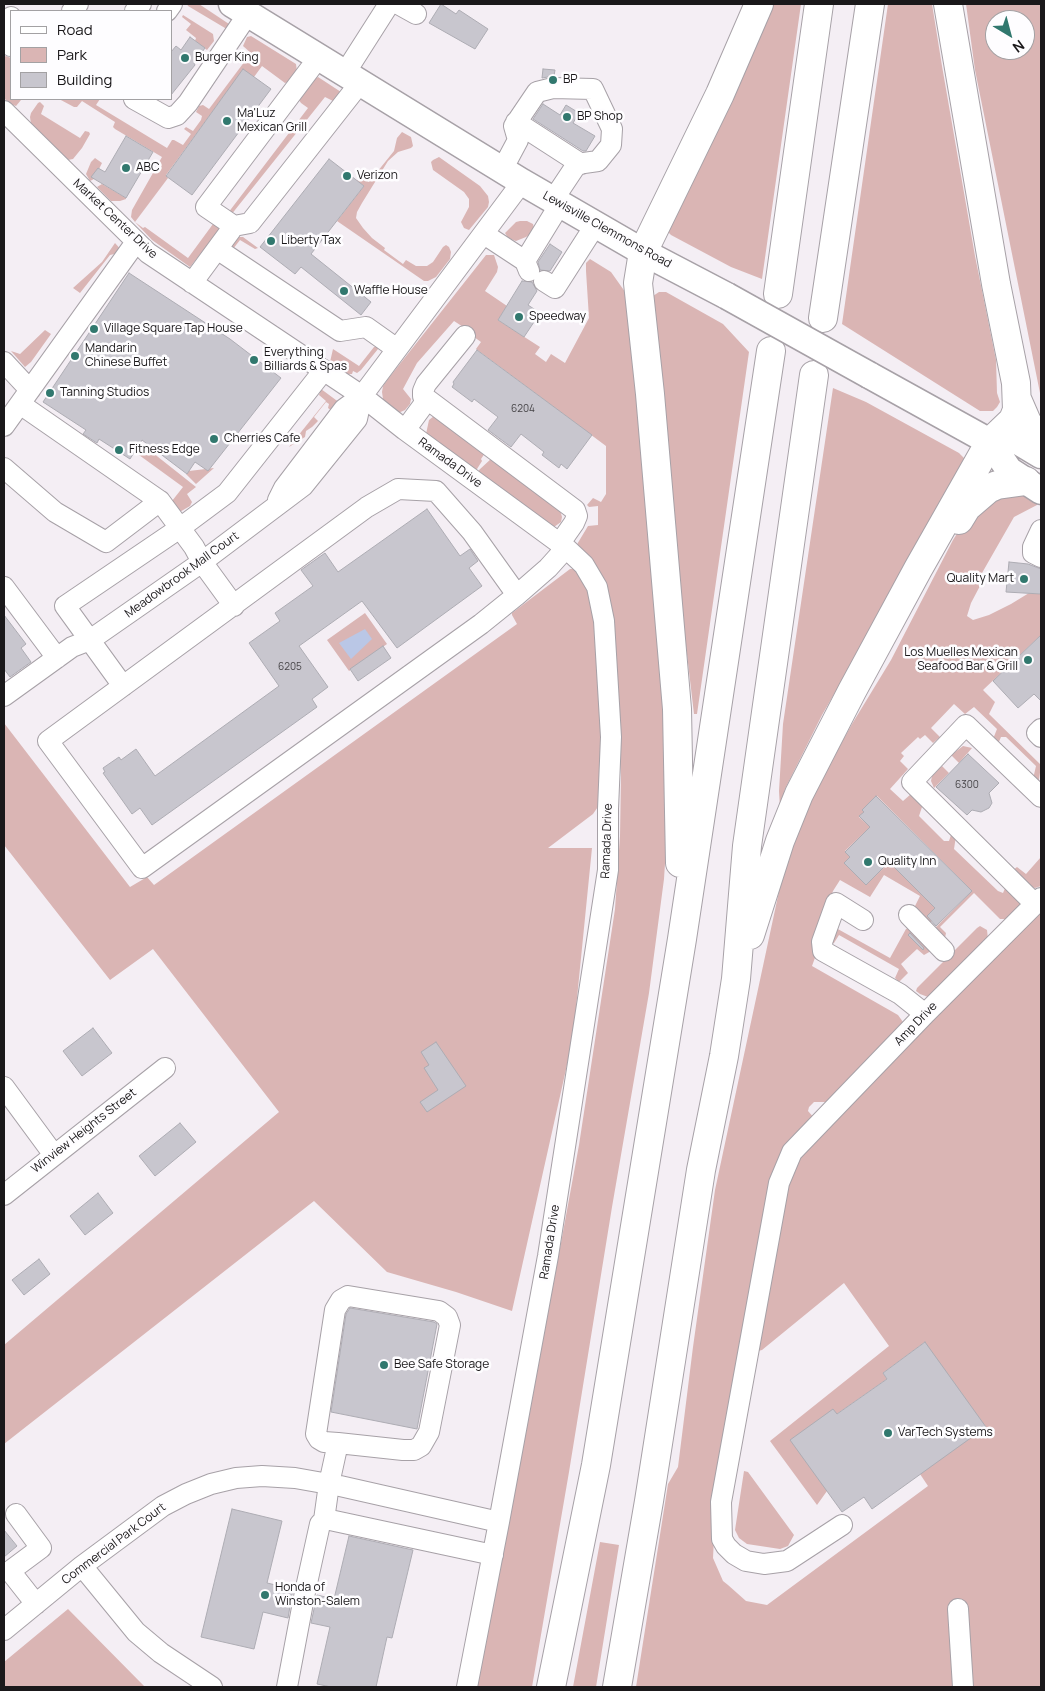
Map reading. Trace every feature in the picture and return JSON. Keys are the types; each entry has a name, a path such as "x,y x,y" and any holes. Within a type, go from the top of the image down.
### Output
{"highway":[{"path":"682,939 677,709 650,394 638,283 644,252 720,94 759,4"},
{"path":"778,294 819,4"},
{"path":"823,318 870,4"},
{"path":"736,979 780,841 799,794 918,569 990,442 1013,420 1017,410 1016,383 996,284 948,4"},
{"path":"551,1687 596,1465 682,939 771,351"},
{"path":"617,1687 649,1501 701,1170 724,1056 736,979 747,846 814,375"},
{"path":"1017,399 1027,422 1041,442"},
{"path":"918,569 948,535 967,507 977,497 997,485 1033,486"}],"main road":[{"name":"Lewisville Clemmons Road","path":"238,7 556,202 990,442 1009,470 1033,486"},
{"path":"990,442 1016,440 1041,454"}],"street":[{"path":"192,283 234,226 250,223 352,78 389,4"},
{"path":"398,4 416,14"},
{"path":"136,100 168,118 177,114 188,103 238,7"},
{"path":"234,226 206,207 319,57"},
{"path":"362,396 484,234 512,176 518,140 514,126 537,92 553,88 593,89 612,129 611,145 598,161 576,164 556,202 532,271"},
{"name":"Market Center Drive","path":"4,111 136,242 161,263 362,396"},
{"path":"516,122 581,164"},
{"path":"484,234 555,288 596,224"},
{"path":"4,426 136,242"},
{"path":"217,249 340,331 366,327 397,349"},
{"path":"465,336 426,384 423,396 575,510 577,516 574,523 548,568 518,595 473,630 142,868 48,741 367,507 398,489 436,491 472,532 518,595"},
{"path":"4,362 25,397 160,501 234,606"},
{"path":"123,686 65,606 228,493 324,370"},
{"name":"Ramada Drive","path":"362,396 405,430 563,545 581,561 592,576 602,604 611,737 608,870 548,1256 500,1522 467,1687"},
{"name":"Meadowbrook Mall Court","path":"4,696 72,647 90,640 202,562 303,486 357,419 362,396"},
{"path":"405,430 427,400"},
{"path":"4,468 55,512 106,542 160,501"},
{"path":"1041,530 1033,547 1033,552 1041,558"},
{"path":"4,588 57,658"},
{"path":"1038,901 912,782 966,725 1041,797"},
{"path":"1041,728 1037,733 1041,737"},
{"name":"Amp Drive","path":"842,1525 786,1561 764,1564 746,1561 734,1554 722,1539 721,1502 779,1183 792,1152 925,1014 1038,901"},
{"path":"863,920 836,903 822,942 823,951 900,994 925,1014"},
{"path":"909,915 944,951"},
{"name":"Winview Heights Street","path":"4,1195 165,1068"},
{"path":"4,1087 54,1155"},
{"path":"348,1296 439,1311 447,1317 450,1325 431,1422 422,1446 414,1450 402,1450 338,1443 324,1442 316,1434 335,1310 341,1300 348,1296"},
{"path":"327,1520 329,1484 338,1443"},
{"name":"Commercial Park Court","path":"4,1630 82,1566 163,1506 211,1484 236,1478 262,1476 295,1478 500,1522"},
{"path":"16,1514 41,1548 10,1570 36,1604"},
{"path":"287,1687 320,1524 327,1520 493,1555"},
{"path":"82,1566 136,1632 161,1653 212,1687"},
{"path":"958,1609 963,1687"}],"green space":[{"path":"187,4 199,4 229,24 226,29"},
{"path":"769,4 801,4 762,279 731,267 671,235 667,231"},
{"path":"888,4 932,4 975,256 996,360 997,393 1000,402 993,411 980,411 842,324"},
{"path":"966,4 1041,4 1041,398 975,70"},
{"path":"183,15 213,34 214,41 207,50 195,41 196,38 186,30 191,24 182,17"},
{"path":"251,36 296,64 297,72 285,83 262,66 254,77 243,70 166,175 168,178 135,222 131,217 132,210 162,157 115,129 113,127 115,122 82,101 77,107 74,107 61,100 99,100 96,105 167,148 172,140 183,145 191,134 184,129 186,127 193,131 201,120 202,116 196,112 199,106 203,105 209,109 251,53 243,46 247,37"},
{"path":"4,57 10,58 10,100 21,100 16,106 10,104 4,98"},
{"path":"318,77 341,92 333,101 325,97 231,215 228,213 308,108 299,100 313,80"},
{"path":"40,102 44,106 41,114 80,138 85,131 89,132 90,134 82,148 73,159 68,160 31,124 31,113"},
{"path":"402,132 411,137 413,146 398,152 388,161 362,203 356,218 372,238 385,248 384,250 403,264 406,260 416,266 427,266 433,262 443,247 446,245 449,247 451,252 450,259 436,277 428,281 424,281 337,221 364,186 357,181 361,176 369,182 394,151 397,138"},
{"path":"439,157 480,186 488,196 488,207 469,230 464,228 461,222 469,207 469,199 464,192 433,170 431,162"},
{"path":"95,158 102,163 94,179 90,181 86,174 91,162"},
{"path":"102,184 126,199 111,201 97,187"},
{"path":"527,221 533,224 533,232 516,241 508,238 505,233 516,222"},
{"path":"135,222 188,258 213,224 220,229 190,267 152,240"},
{"path":"239,237 243,237 258,248 255,249 240,240 233,249 230,249"},
{"path":"115,243 123,252 110,255 80,293 73,288 102,262"},
{"path":"486,255 494,255 498,267 497,272 485,291 507,306 498,320 540,347 535,354 546,362 551,354 565,363 589,318 586,263 590,259 611,272 628,296 669,708 668,816 664,879 649,993 532,1687 477,1687 579,1145 615,909 620,836 621,777 607,597 576,546 588,526 598,525 598,506 589,507 587,505 593,498 601,502 606,494 606,446 476,349 481,342 474,337 474,334 454,321 417,363 403,389 411,399 410,404 405,410 396,414 383,399 383,386 388,379"},
{"path":"659,292 666,292 723,324 749,352 697,714 694,714 667,484 653,296"},
{"path":"45,330 51,334 31,362 25,367 11,351 20,354"},
{"path":"377,346 378,349 357,373 353,371 352,374 346,374 330,362 333,349 359,366 374,347"},
{"path":"833,388 866,402 959,453 964,458 964,463 950,493 822,715 785,789 780,808 779,791 783,724"},
{"path":"321,389 340,403 332,411 328,408 329,404 326,402 314,417 318,421 306,431 305,437 289,447 326,401 319,395"},
{"path":"434,416 485,453 477,469 473,471 426,434 429,420"},
{"path":"148,449 196,487 187,494 192,502 190,506 178,513 172,501 183,487 139,455 143,450"},
{"path":"492,458 560,510 561,522 554,527 479,475 479,470"},
{"path":"214,468 196,484 186,474 189,471"},
{"path":"1014,491 1036,501 1037,505 1014,517 982,573 981,584 971,603 967,616 973,620 989,615 1029,593 1041,594 1041,635 983,690 995,702 989,714 1041,765 1039,780 1037,782 1033,779 1036,766 1006,737 1001,737 998,744 993,739 997,729 974,707 965,714 954,704 931,728 940,737 933,743 925,735 920,739 918,737 901,753 904,756 900,761 908,769 890,789 903,801 911,794 923,804 919,816 944,841 949,841 951,835 956,836 954,849 998,891 1003,893 1006,886 1020,903 1019,909 1009,919 1000,919 974,893 940,927 946,933 945,938 933,930 972,891 877,796 862,810 864,812 859,817 870,827 845,851 850,857 844,863 866,885 897,855 895,868 937,910 937,916 928,925 913,910 920,896 884,875 870,897 840,880 833,891 813,945 816,955 812,966 898,1015 903,1022 899,1031 829,1102 814,1102 809,1107 808,1111 815,1119 791,1144 716,1500 713,1558 723,1581 746,1601 767,1605 928,1486 920,1474 925,1342 883,1373 887,1379 837,1414 827,1491 817,1505 770,1441 889,1346 844,1283 762,1350 758,1351 782,1200 799,1154 1038,911 1041,912 1041,1687 636,1687 668,1484 678,1467 715,1190 784,868 810,803 824,774 891,660 953,540 974,508"},
{"path":"570,569 577,569 587,583 597,624 604,798 593,814 548,848 592,848 573,1038 512,1311 387,1272 314,1201 4,1444 4,1345 279,1112 153,949 110,980 4,845 4,723 130,887 147,877 154,885 517,624 512,613"},
{"path":"365,613 387,644 349,671 327,640"},
{"path":"963,746 972,748 959,763 951,755"},
{"path":"942,766 949,773 934,788 931,781 932,776"},
{"path":"1041,857 1041,886 1031,887 1013,870 1017,867 1026,874"},
{"path":"980,926 987,930 988,939 928,997 916,991 917,988"},
{"path":"836,928 890,958 906,929 909,928 931,951 924,955 917,949 901,964 908,973 898,981 895,978 899,969 839,935 834,943 831,944"},
{"path":"744,1471 748,1472 794,1535 788,1546 780,1549 747,1544 739,1538 735,1530"},
{"path":"600,1542 619,1545 596,1687 573,1687"},
{"path":"68,1609 145,1687 4,1687 4,1662"}],"water":[{"path":"365,629 372,639 351,659 339,643"}],"building":[{"path":"441,4 456,14 459,10 488,29 475,49 429,23"},
{"name":"Burger King","path":"190,37 205,48 194,63 195,65 172,94 172,51 176,46 181,50"},
{"name":"Ma'Luz Mexican Grill","path":"243,69 271,89 192,195 166,176"},
{"path":"543,69 555,70 554,76 542,78"},
{"name":"BP","path":"543,104 560,115 566,105 579,113 573,123 595,136 586,151 583,151 533,119"},
{"name":"ABC","path":"126,136 153,152 126,198 91,177 98,168 105,172"},
{"path":"329,159 364,186 311,254 371,302 361,315 301,267 295,274 260,247"},
{"path":"550,244 562,252 550,271 540,270 538,262"},
{"path":"129,273 230,339 281,378 208,471 195,462 187,474 142,440 130,459 99,439 97,443 83,434 86,430 43,402"},
{"name":"Speedway","path":"522,281 532,282 537,291 528,305 540,313 524,337 498,320"},
{"path":"477,350 592,435 567,469 561,464 559,468 542,455 544,452 521,434 511,447 488,430 498,417 474,399 472,402 452,387 453,382"},
{"path":"427,509 460,556 470,549 478,561 469,568 482,586 397,648 362,601 299,646 328,687 312,699 317,707 152,825 140,808 132,814 103,773 105,772 103,768 119,757 121,760 136,749 155,776 279,686 249,643 280,621 275,613 313,586 301,570 325,553 338,572"},
{"name":"Quality Mart","path":"1009,562 1028,564 1041,569 1041,594 1006,592"},
{"path":"4,615 26,644 21,648 31,662 10,677 4,669"},
{"name":"Los Muelles Mexican Seafood Bar & Grill","path":"1041,635 1041,701 1034,694 1018,708 993,681"},
{"path":"383,646 391,658 358,681 350,669"},
{"path":"968,754 999,783 989,793 992,803 989,808 981,812 972,810 967,815 936,787"},
{"name":"Quality Inn","path":"876,796 972,891 936,926 927,916 935,908 889,862 866,885 844,863 850,857 845,852 870,827 859,816 864,812 862,810"},
{"path":"910,933 924,948 923,950 908,935"},
{"path":"93,1028 112,1053 82,1076 63,1051"},
{"path":"436,1042 466,1086 427,1112 420,1102 438,1090 424,1068 429,1065 421,1052"},
{"path":"180,1123 196,1142 155,1176 139,1156"},
{"path":"98,1193 113,1213 85,1235 70,1216"},
{"path":"39,1259 50,1274 24,1295 12,1280"},
{"name":"Bee Safe Storage","path":"350,1308 437,1324 417,1429 331,1412 346,1314"},
{"name":"VarTech Systems","path":"925,1342 986,1427 872,1509 864,1497 842,1512 790,1440 833,1409 837,1414 887,1379 883,1373"},
{"path":"232,1509 282,1521 267,1583 293,1589 288,1618 263,1612 254,1649 201,1637"},
{"path":"4,1530 17,1546 4,1557"},
{"path":"349,1536 413,1550 392,1638 387,1637 376,1687 331,1687 317,1684 330,1627 311,1623 317,1595 334,1599"}],"place":[{"name":"Burger King","path":"185,58"},
{"name":"BP","path":"553,80"},
{"name":"BP Shop","path":"567,117"},
{"name":"Ma'Luz Mexican Grill","path":"227,121"},
{"name":"ABC","path":"126,168"},
{"name":"Verizon","path":"347,176"},
{"name":"Liberty Tax","path":"271,241"},
{"name":"Waffle House","path":"344,291"},
{"name":"Speedway","path":"519,317"},
{"name":"Village Square Tap House","path":"94,329"},
{"name":"Mandarin Chinese Buffet","path":"75,356"},
{"name":"Everything Billiards & Spas","path":"254,360"},
{"name":"Tanning Studios","path":"50,393"},
{"name":"Cherries Cafe","path":"214,439"},
{"name":"Fitness Edge","path":"119,450"},
{"name":"Quality Mart","path":"1024,579"},
{"name":"Los Muelles Mexican Seafood Bar & Grill","path":"1028,660"},
{"name":"Quality Inn","path":"868,862"},
{"name":"Bee Safe Storage","path":"384,1365"},
{"name":"VarTech Systems","path":"888,1433"},
{"name":"Honda of Winston-Salem","path":"265,1595"}]}
